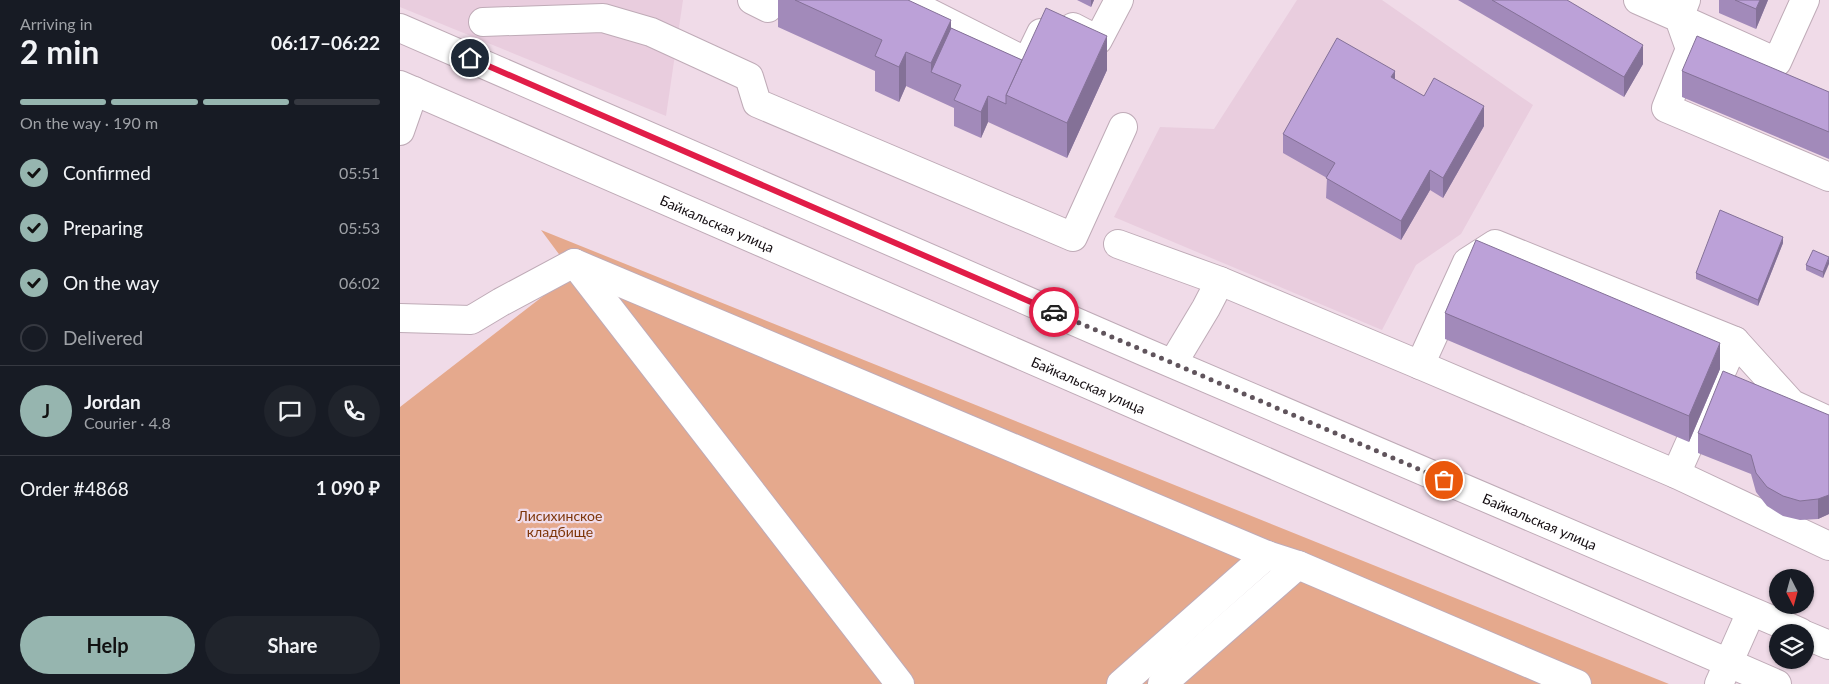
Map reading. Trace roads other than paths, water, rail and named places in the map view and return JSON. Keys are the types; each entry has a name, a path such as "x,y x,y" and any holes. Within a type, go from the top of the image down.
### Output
{"main road":[{"path":"904,0 1027,62 1050,16 1098,40 1119,0"},
{"path":"1638,0 1682,9 1778,62 1805,0"},
{"path":"1682,9 1690,49 1666,108 1829,177"},
{"path":"483,22 603,18 651,32 748,78 757,102 1073,237 1124,127"},
{"name":"Байкальская улица","path":"400,28 1780,624"},
{"path":"400,131 407,88"},
{"name":"Байкальская улица","path":"407,88 1724,674 1776,684"},
{"path":"1118,244 1220,281 1420,365 1676,474 1829,546"},
{"path":"1420,365 1467,262 1495,244 1735,342 1792,404 1829,421"},
{"path":"400,318 471,320 500,302 574,263"},
{"path":"574,263 1267,555 1298,565 1577,684"},
{"path":"574,263 900,684"},
{"path":"1174,363 1220,281"},
{"path":"1676,474 1735,342"},
{"path":"1121,684 1267,555"},
{"path":"1162,684 1298,565"},
{"path":"1724,674 1751,612"},
{"path":"1814,639 1829,645"}],"park label":[{"name":"Лисихинское кладбище","path":"560,524"}]}
